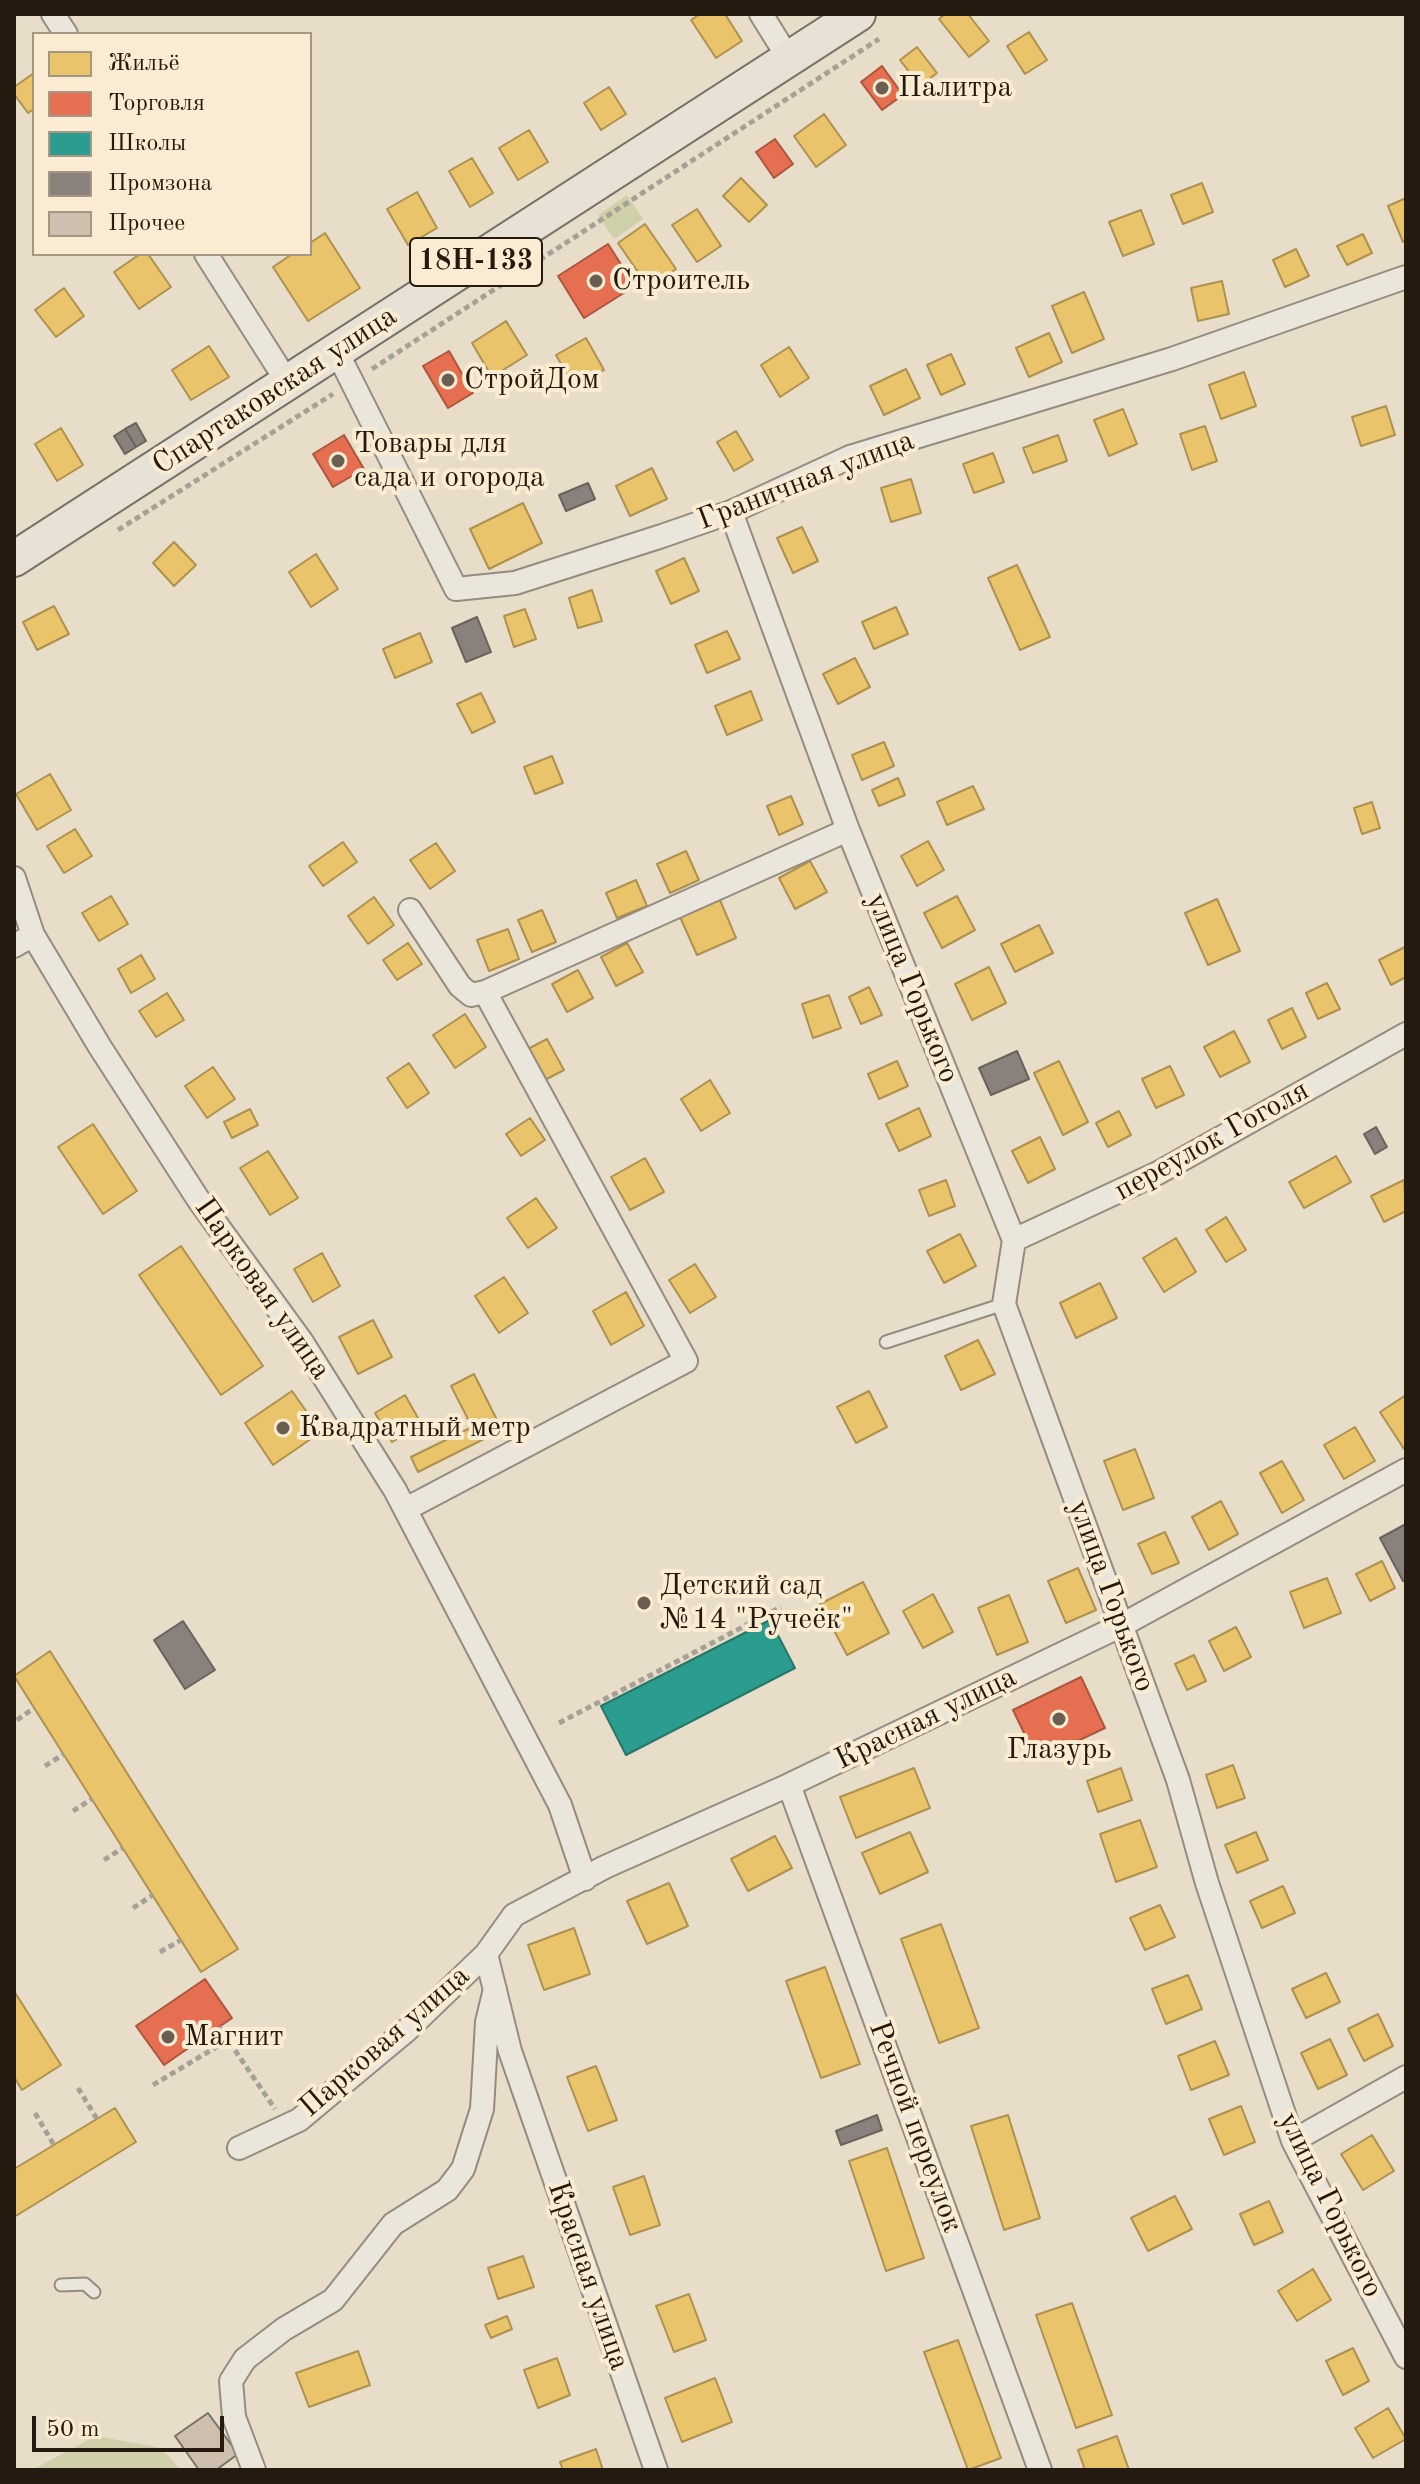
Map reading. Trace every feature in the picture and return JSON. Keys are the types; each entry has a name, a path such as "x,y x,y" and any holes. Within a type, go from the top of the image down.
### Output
{"main road":[{"name":"Спартаковская улица","path":"14,559 789,59 868,27"}],"street":[{"path":"53,14 65,32"},
{"path":"761,14 789,59"},
{"path":"207,256 288,383"},
{"name":"Граничная улица","path":"337,352 456,589 515,583 731,512 850,457 1172,359 1406,277"},
{"name":"улица Горького","path":"731,512 848,830 1014,1240 1004,1304 1178,1780 1207,1883 1293,2141 1406,2357"},
{"path":"410,910 460,986 471,995 485,992 848,830"},
{"name":"Парковая улица","path":"14,878 23,940 302,1342 406,1509 560,1805 585,1879"},
{"path":"406,1509 686,1361 485,992"},
{"name":"переулок Гоголя","path":"1014,1240 1158,1173 1406,1034"},
{"name":"Красная улица","path":"656,2470 510,2051 486,1954 514,1915 1122,1625 1406,1470"},
{"name":"Речной переулок","path":"789,1785 1040,2470"},
{"name":"Парковая улица","path":"239,2148 299,2120 407,2030 486,1954"},
{"name":"Красная улица","path":"254,2470 234,2417 231,2381 245,2359 284,2329 333,2300 393,2224 447,2190 463,2169 482,2109 487,2022 495,1989"},
{"path":"1293,2141 1406,2077"}],"lane":[{"path":"886,1342 1004,1304"},
{"path":"61,2285 85,2284 94,2292"}],"path":[{"path":"114,533 353,382 868,27"},
{"path":"559,1723 781,1607"},
{"path":"17,1720 34,1708"},
{"path":"45,1766 64,1754"},
{"path":"73,1811 92,1799"},
{"path":"104,1860 123,1848"},
{"path":"133,1908 153,1895"},
{"path":"160,1952 181,1940"},
{"path":"219,2027 286,2126"},
{"path":"153,2085 228,2040"},
{"path":"78,2088 97,2119"},
{"path":"35,2113 54,2145"}],"green space":[{"path":"627,195 643,219 614,239 598,215"},
{"path":"96,2436 161,2448 181,2470 32,2470"}],"building: Жильё":[{"path":"700,14 725,14 742,41 716,58 691,20"},
{"path":"945,14 968,14 989,41 969,57 939,19"},
{"path":"1029,32 1047,60 1025,74 1007,46"},
{"path":"917,47 937,73 920,86 900,60"},
{"path":"32,74 32,110 28,113 14,94 14,87"},
{"path":"609,87 626,114 601,130 584,103"},
{"path":"824,114 846,145 816,167 794,136"},
{"path":"529,130 548,162 518,180 499,148"},
{"path":"472,158 493,193 470,207 449,171"},
{"path":"741,178 767,205 749,222 723,196"},
{"path":"1202,183 1213,212 1183,224 1171,195"},
{"path":"417,192 437,228 408,245 387,209"},
{"path":"1406,198 1406,240 1403,242 1388,206"},
{"path":"697,209 721,246 697,262 672,225"},
{"path":"1141,210 1154,244 1123,256 1109,222"},
{"path":"645,224 676,269 649,288 618,243"},
{"path":"325,233 360,288 308,321 273,267 289,256 312,256 312,242"},
{"path":"1363,234 1372,253 1347,265 1337,246"},
{"path":"1296,249 1309,276 1285,287 1273,260"},
{"path":"137,256 149,256 171,287 139,309 114,272"},
{"path":"1222,281 1229,314 1198,321 1191,288"},
{"path":"64,288 84,316 56,337 35,310"},
{"path":"1084,292 1104,339 1072,353 1052,306"},
{"path":"506,321 527,355 492,377 472,343"},
{"path":"1049,333 1062,362 1029,377 1016,348"},
{"path":"586,338 604,370 574,387 556,355"},
{"path":"209,346 229,377 191,400 172,370"},
{"path":"789,347 809,378 780,397 761,365"},
{"path":"951,354 965,384 941,395 927,365"},
{"path":"906,369 920,398 884,415 870,386"},
{"path":"1244,372 1256,406 1221,419 1209,385"},
{"path":"1386,406 1395,435 1361,446 1352,417"},
{"path":"1123,409 1137,444 1109,456 1094,420"},
{"path":"1205,426 1217,461 1192,470 1180,434"},
{"path":"61,428 83,465 57,481 35,444"},
{"path":"736,431 753,460 734,471 717,442"},
{"path":"1058,435 1067,461 1033,473 1023,448"},
{"path":"993,453 1004,482 974,493 963,464"},
{"path":"652,468 667,499 630,516 616,486"},
{"path":"911,479 921,513 891,522 881,488"},
{"path":"523,503 542,543 489,569 470,529"},
{"path":"802,527 818,561 793,573 777,538"},
{"path":"174,542 196,565 174,586 153,563"},
{"path":"316,554 338,589 311,607 289,572"},
{"path":"684,558 699,591 671,604 656,571"},
{"path":"1017,565 1050,637 1020,650 988,578"},
{"path":"592,590 602,621 578,628 569,598"},
{"path":"54,606 69,634 37,650 23,622"},
{"path":"896,607 908,634 874,649 862,622"},
{"path":"525,609 536,639 514,647 504,616"},
{"path":"727,631 740,659 707,673 695,645"},
{"path":"420,633 432,662 395,678 383,649"},
{"path":"855,658 870,687 838,704 823,674"},
{"path":"751,691 762,720 727,735 715,706"},
{"path":"481,693 495,722 472,733 457,704"},
{"path":"884,742 894,766 862,780 852,755"},
{"path":"552,756 563,783 535,794 524,767"},
{"path":"50,774 71,810 37,830 16,794"},
{"path":"898,778 905,795 879,806 872,790"},
{"path":"973,786 984,809 947,825 937,802"},
{"path":"791,796 803,824 779,835 767,806"},
{"path":"1372,802 1380,828 1362,834 1354,808"},
{"path":"75,829 92,856 64,873 47,846"},
{"path":"928,841 944,870 917,886 901,856"},
{"path":"343,842 357,862 323,886 309,866"},
{"path":"436,843 455,871 430,889 410,860"},
{"path":"686,851 699,880 670,893 657,864"},
{"path":"810,861 827,892 795,909 779,878"},
{"path":"636,880 647,906 617,918 606,893"},
{"path":"111,896 128,924 99,941 82,913"},
{"path":"957,896 975,930 942,948 924,913"},
{"path":"374,897 394,925 368,944 348,916"},
{"path":"1217,899 1240,951 1208,965 1185,913"},
{"path":"720,900 736,938 697,955 680,917"},
{"path":"542,910 556,942 532,952 518,920"},
{"path":"1039,925 1053,953 1015,972 1001,944"},
{"path":"508,929 519,959 489,971 477,940"},
{"path":"408,943 422,964 397,980 383,960"},
{"path":"627,943 643,972 616,986 601,957"},
{"path":"1405,947 1406,977 1391,985 1379,960"},
{"path":"141,955 155,979 131,993 118,969"},
{"path":"989,967 1006,1003 972,1020 955,984"},
{"path":"578,970 593,998 567,1012 552,984"},
{"path":"1327,983 1340,1009 1318,1019 1306,993"},
{"path":"869,987 882,1015 861,1024 849,997"},
{"path":"167,993 184,1020 156,1037 139,1011"},
{"path":"829,995 841,1028 813,1038 802,1004"},
{"path":"1292,1008 1306,1037 1282,1049 1268,1020"},
{"path":"465,1014 486,1047 455,1068 433,1035"},
{"path":"1234,1031 1250,1062 1220,1077 1204,1047"},
{"path":"547,1039 564,1070 543,1081 526,1050"},
{"path":"897,1061 908,1086 879,1099 868,1074"},
{"path":"1059,1061 1088,1122 1063,1135 1034,1073"},
{"path":"409,1063 429,1093 407,1108 387,1078"},
{"path":"1170,1066 1184,1095 1156,1108 1142,1079"},
{"path":"213,1067 235,1099 207,1118 185,1086"},
{"path":"710,1080 730,1113 701,1131 681,1099"},
{"path":"919,1108 931,1136 899,1151 886,1124"},
{"path":"250,1109 258,1125 232,1138 224,1122"},
{"path":"1119,1111 1131,1135 1108,1147 1096,1123"},
{"path":"530,1118 545,1140 521,1156 506,1134"},
{"path":"93,1124 137,1191 103,1214 58,1147"},
{"path":"1040,1137 1055,1169 1028,1183 1012,1151"},
{"path":"268,1151 298,1198 270,1215 240,1168"},
{"path":"1336,1156 1351,1182 1304,1208 1289,1182"},
{"path":"645,1158 664,1192 630,1210 611,1177"},
{"path":"946,1180 955,1206 929,1216 919,1190"},
{"path":"1404,1180 1406,1211 1384,1222 1371,1196"},
{"path":"536,1198 557,1228 528,1248 507,1218"},
{"path":"1226,1217 1246,1250 1226,1262 1206,1230"},
{"path":"960,1234 976,1266 944,1283 927,1251"},
{"path":"1176,1238 1196,1272 1164,1292 1143,1258"},
{"path":"181,1246 263,1366 221,1395 139,1275"},
{"path":"322,1253 340,1286 313,1302 294,1269"},
{"path":"695,1264 716,1297 690,1313 669,1280"},
{"path":"504,1277 528,1313 499,1333 475,1296"},
{"path":"1100,1283 1117,1318 1076,1338 1060,1303"},
{"path":"626,1292 644,1326 611,1345 593,1311"},
{"path":"373,1320 392,1357 358,1374 339,1337"},
{"path":"978,1340 995,1374 961,1390 945,1356"},
{"path":"474,1374 502,1430 418,1472 411,1457 472,1427 451,1386"},
{"name":"Квадратный метр","path":"292,1391 321,1432 273,1465 245,1423"},
{"path":"869,1391 887,1427 856,1443 837,1407"},
{"path":"405,1395 422,1425 392,1442 375,1413"},
{"path":"1406,1395 1406,1447 1404,1449 1380,1412"},
{"path":"1355,1427 1375,1461 1344,1479 1324,1445"},
{"path":"1135,1449 1154,1498 1123,1510 1104,1461"},
{"path":"1282,1461 1304,1500 1282,1513 1260,1473"},
{"path":"1221,1501 1238,1534 1209,1550 1192,1517"},
{"path":"1165,1532 1179,1563 1152,1574 1138,1544"},
{"path":"1382,1561 1395,1588 1370,1601 1356,1574"},
{"path":"1078,1568 1096,1610 1066,1623 1048,1581"},
{"path":"1327,1578 1341,1613 1304,1628 1290,1592"},
{"path":"863,1582 889,1633 847,1655 820,1604"},
{"path":"933,1594 953,1632 923,1648 903,1611"},
{"path":"1009,1595 1028,1642 997,1655 978,1608"},
{"path":"1236,1627 1251,1657 1224,1671 1209,1641"},
{"path":"50,1651 238,1949 201,1972 14,1676"},
{"path":"1194,1655 1206,1681 1187,1690 1175,1664"},
{"path":"1233,1765 1245,1798 1217,1808 1206,1775"},
{"path":"914,1768 930,1808 856,1838 840,1797"},
{"path":"1121,1768 1132,1800 1098,1812 1087,1781"},
{"path":"1140,1820 1157,1867 1116,1882 1100,1834"},
{"path":"910,1832 928,1872 880,1894 862,1853"},
{"path":"1256,1832 1268,1860 1237,1873 1225,1845"},
{"path":"775,1836 792,1868 748,1891 731,1859"},
{"path":"669,1883 688,1926 647,1944 627,1901"},
{"path":"1283,1886 1295,1913 1262,1928 1250,1901"},
{"path":"1160,1905 1175,1937 1145,1950 1130,1918"},
{"path":"941,1924 979,2028 939,2043 901,1939"},
{"path":"574,1928 590,1974 544,1990 528,1945"},
{"path":"825,1967 860,2064 821,2078 786,1981"},
{"path":"1326,1973 1340,2002 1306,2018 1292,1989"},
{"path":"1188,1975 1202,2009 1166,2024 1152,1989"},
{"path":"14,1991 61,2065 22,2090 14,2077"},
{"path":"1378,2014 1393,2046 1364,2061 1348,2029"},
{"path":"1330,2039 1347,2075 1318,2089 1301,2053"},
{"path":"1215,2041 1229,2075 1191,2090 1178,2056"},
{"path":"596,2066 617,2120 588,2131 567,2077"},
{"path":"1241,2106 1255,2142 1224,2155 1209,2119"},
{"path":"115,2108 136,2142 14,2217 14,2169"},
{"path":"1008,2115 1040,2218 1004,2230 971,2126"},
{"path":"1372,2135 1394,2171 1363,2190 1341,2154"},
{"path":"887,2148 924,2258 886,2271 849,2161"},
{"path":"644,2176 660,2225 630,2235 613,2187"},
{"path":"1175,2196 1192,2229 1148,2251 1131,2218"},
{"path":"1269,2201 1283,2232 1254,2245 1240,2214"},
{"path":"523,2256 534,2287 498,2299 488,2268"},
{"path":"1313,2269 1331,2300 1297,2321 1278,2291"},
{"path":"689,2294 706,2340 674,2352 656,2306"},
{"path":"1072,2303 1112,2415 1076,2428 1036,2315"},
{"path":"507,2316 512,2329 491,2338 485,2325"},
{"path":"958,2340 1001,2458 968,2470 924,2352"},
{"path":"1353,2348 1369,2381 1343,2395 1326,2361"},
{"path":"358,2351 370,2385 309,2407 296,2373"},
{"path":"557,2358 570,2395 538,2408 524,2370"},
{"path":"715,2378 732,2422 682,2442 665,2398"},
{"path":"1388,2408 1406,2439 1373,2458 1355,2428"},
{"path":"1117,2436 1129,2470 1085,2470 1078,2450"},
{"path":"596,2449 603,2470 563,2470 560,2462"}],"building: Торговля":[{"name":"Палитра","path":"882,66 903,95 882,110 861,82"},
{"path":"775,139 793,164 774,178 756,152"},
{"name":"Строитель","path":"608,244 635,286 584,318 558,276"},
{"name":"СтройДом","path":"449,351 473,393 448,408 423,366"},
{"name":"Товары для сада и огорода","path":"344,435 364,469 333,487 313,454"},
{"name":"Глазурь","path":"1081,1677 1105,1728 1037,1760 1013,1710"},
{"path":"205,1979 232,2018 164,2065 136,2026"}],"building: Школы":[{"path":"770,1620 795,1668 626,1755 601,1706"}],"building: Промзона":[{"path":"136,423 146,441 136,447 125,429"},
{"path":"125,429 136,447 125,454 114,436"},
{"path":"588,483 595,499 566,511 559,495"},
{"path":"477,617 491,652 466,662 452,628"},
{"path":"1017,1051 1029,1079 991,1095 979,1068"},
{"path":"1376,1127 1387,1147 1375,1154 1364,1134"},
{"path":"1406,1524 1406,1580 1403,1581 1380,1538"},
{"path":"183,1621 215,1670 185,1689 154,1640"},
{"path":"877,2115 882,2130 841,2145 836,2131"}],"building: Прочее":[{"path":"208,2413 238,2454 216,2470 199,2470 175,2436"}],"place":[{"name":"Палитра","path":"882,88"},
{"name":"Строитель","path":"596,281"},
{"name":"СтройДом","path":"448,380"},
{"name":"Товары для сада и огорода","path":"338,461"},
{"name":"Квадратный метр","path":"283,1428"},
{"name":"Детский сад №14 \"Ручеёк\"","path":"644,1603"},
{"name":"Глазурь","path":"1059,1719"},
{"name":"Магнит","path":"168,2037"}]}
